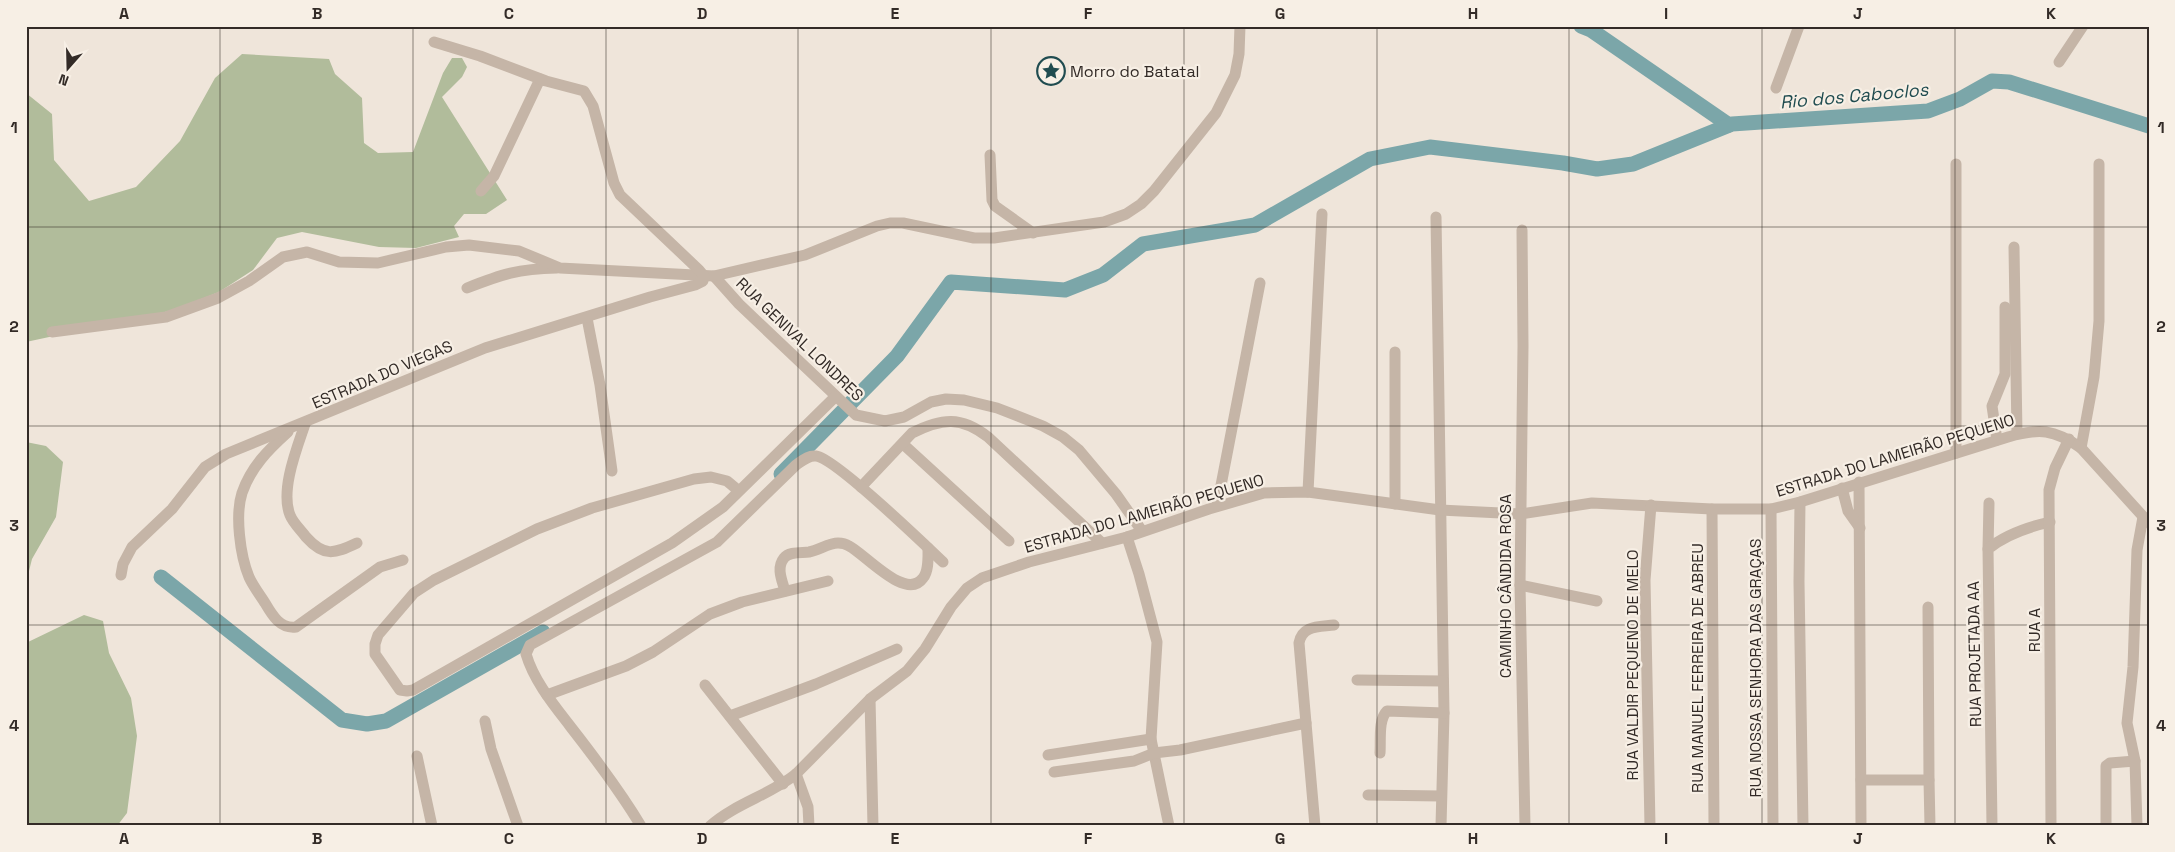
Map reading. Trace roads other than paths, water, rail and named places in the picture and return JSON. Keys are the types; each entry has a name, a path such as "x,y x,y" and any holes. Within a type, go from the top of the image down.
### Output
{"street":[{"name":"ESTRADA DO VIEGAS","path":"52,332 166,317 218,298 249,281 283,258 307,252 339,262 378,263 446,247 469,245 519,251 560,268 709,276 805,255 877,226 890,223 903,223 974,238 994,238 1111,220 1126,214 1154,191 1198,138 1225,97 1235,75 1239,54 1240,26"},
{"path":"1776,88 1799,26"},
{"path":"2059,62 2083,26"},
{"path":"434,42 480,56 540,79 494,176 481,191"},
{"name":"RUA GENIVAL LONDRES","path":"540,79 576,88 588,96 606,148 614,184 620,195 856,415 885,421 904,417 931,402 946,399 964,400 997,408 1043,426 1063,437 1079,450 1116,494 1142,531"},
{"path":"990,155 992,200 995,206 1033,232"},
{"path":"1956,164 1956,453"},
{"path":"2081,448 2094,378 2099,321 2099,164"},
{"path":"1308,492 1322,214"},
{"path":"1436,217 1444,713 1441,826"},
{"name":"CAMINHO CÂNDIDA ROSA","path":"1522,230 1523,346 1520,585 1525,826"},
{"path":"2014,247 2017,434"},
{"path":"467,288 504,273 525,269 560,268"},
{"name":"ESTRADA DO VIEGAS","path":"121,574 123,564 132,547 172,509 205,468 213,461 256,440 305,424 485,348 695,285 709,276"},
{"path":"1217,506 1260,283"},
{"path":"1997,440 1992,406 2005,374 2005,307"},
{"path":"587,318 600,385 612,471"},
{"path":"1395,352 1395,504"},
{"path":"739,491 720,478 694,479 592,508 537,529 434,580 414,593 378,635 375,644 375,654 400,690 407,692 413,690 672,543 723,507 836,398"},
{"path":"861,486 912,433 951,420 963,422 975,427 1102,543"},
{"path":"305,424 288,480 287,499 290,515 316,548 325,552 347,548 357,543"},
{"path":"292,428 258,461 242,494 238,518 241,543 249,576 271,614 284,626 296,627 380,567 403,560"},
{"name":"ESTRADA DO LAMEIRÃO PEQUENO","path":"710,826 735,808 783,784 796,774 870,699 907,671 925,649 951,607 968,588 982,578 1127,537 1217,506 1264,493 1308,492 1440,510 1521,514 1592,503 1712,509 1771,509 1800,502 2017,434 2044,431 2069,439 2081,448 2146,520"},
{"name":"RUA A","path":"2051,826 2051,479 2069,439"},
{"path":"903,444 1009,541"},
{"path":"641,826 629,806 547,695 528,661 526,654 530,645 717,542 796,466 808,457 818,456 824,459 861,486 943,562"},
{"path":"1859,482 1861,826"},
{"path":"1842,488 1848,511 1860,528"},
{"path":"1800,502 1799,582 1803,826"},
{"name":"RUA PROJETADA AA","path":"1989,503 1992,826"},
{"name":"RUA VALDIR PEQUENO DE MELO","path":"1650,826 1645,580 1651,505"},
{"path":"723,507 736,525"},
{"name":"RUA MANUEL FERREIRA DE ABREU","path":"1712,509 1714,826"},
{"name":"RUA NOSSA SENHORA DAS GRAÇAS","path":"1771,509 1773,826"},
{"path":"2137,826 2135,761 2127,723 2133,667 2137,550 2146,520"},
{"path":"1988,549 2016,532 2050,522"},
{"path":"1127,537 1157,642 1151,739 1168,826"},
{"path":"785,591 780,571 783,559 787,554 810,552 836,542 851,546 883,573 910,584 917,583 923,578 926,571 928,548"},
{"path":"547,695 626,666 653,652 710,614 742,602 828,581"},
{"path":"1520,585 1597,601"},
{"path":"1928,607 1930,826"},
{"path":"1315,826 1300,637 1307,629 1334,625"},
{"path":"730,716 816,684 897,649"},
{"path":"1357,680 1443,681"},
{"path":"705,685 783,784"},
{"path":"870,699 873,826"},
{"path":"1380,753 1381,723 1387,711 1444,713"},
{"path":"484,722 490,750 518,826"},
{"path":"1054,772 1134,761 1154,753 1180,750 1306,723"},
{"path":"1048,755 1151,739"},
{"path":"417,756 432,826"},
{"path":"2106,826 2106,766 2110,763 2135,761"},
{"path":"796,774 808,807 809,826"},
{"path":"1861,780 1929,780"},
{"path":"1368,795 1441,796"}],"waterway":[{"name":"Rio dos Caboclos","path":"1581,26 1591,30 1729,125"},
{"path":"781,474 897,356 951,282 1065,290 1103,275 1143,244 1255,225 1370,159 1430,147 1563,163 1597,169 1633,164 1732,124 1928,111 1960,99 1992,81 2009,82 2149,126"},
{"path":"161,577 342,720 367,724 386,721 543,632"}],"place":[{"name":"Morro do Batatal","path":"1051,71"}]}
